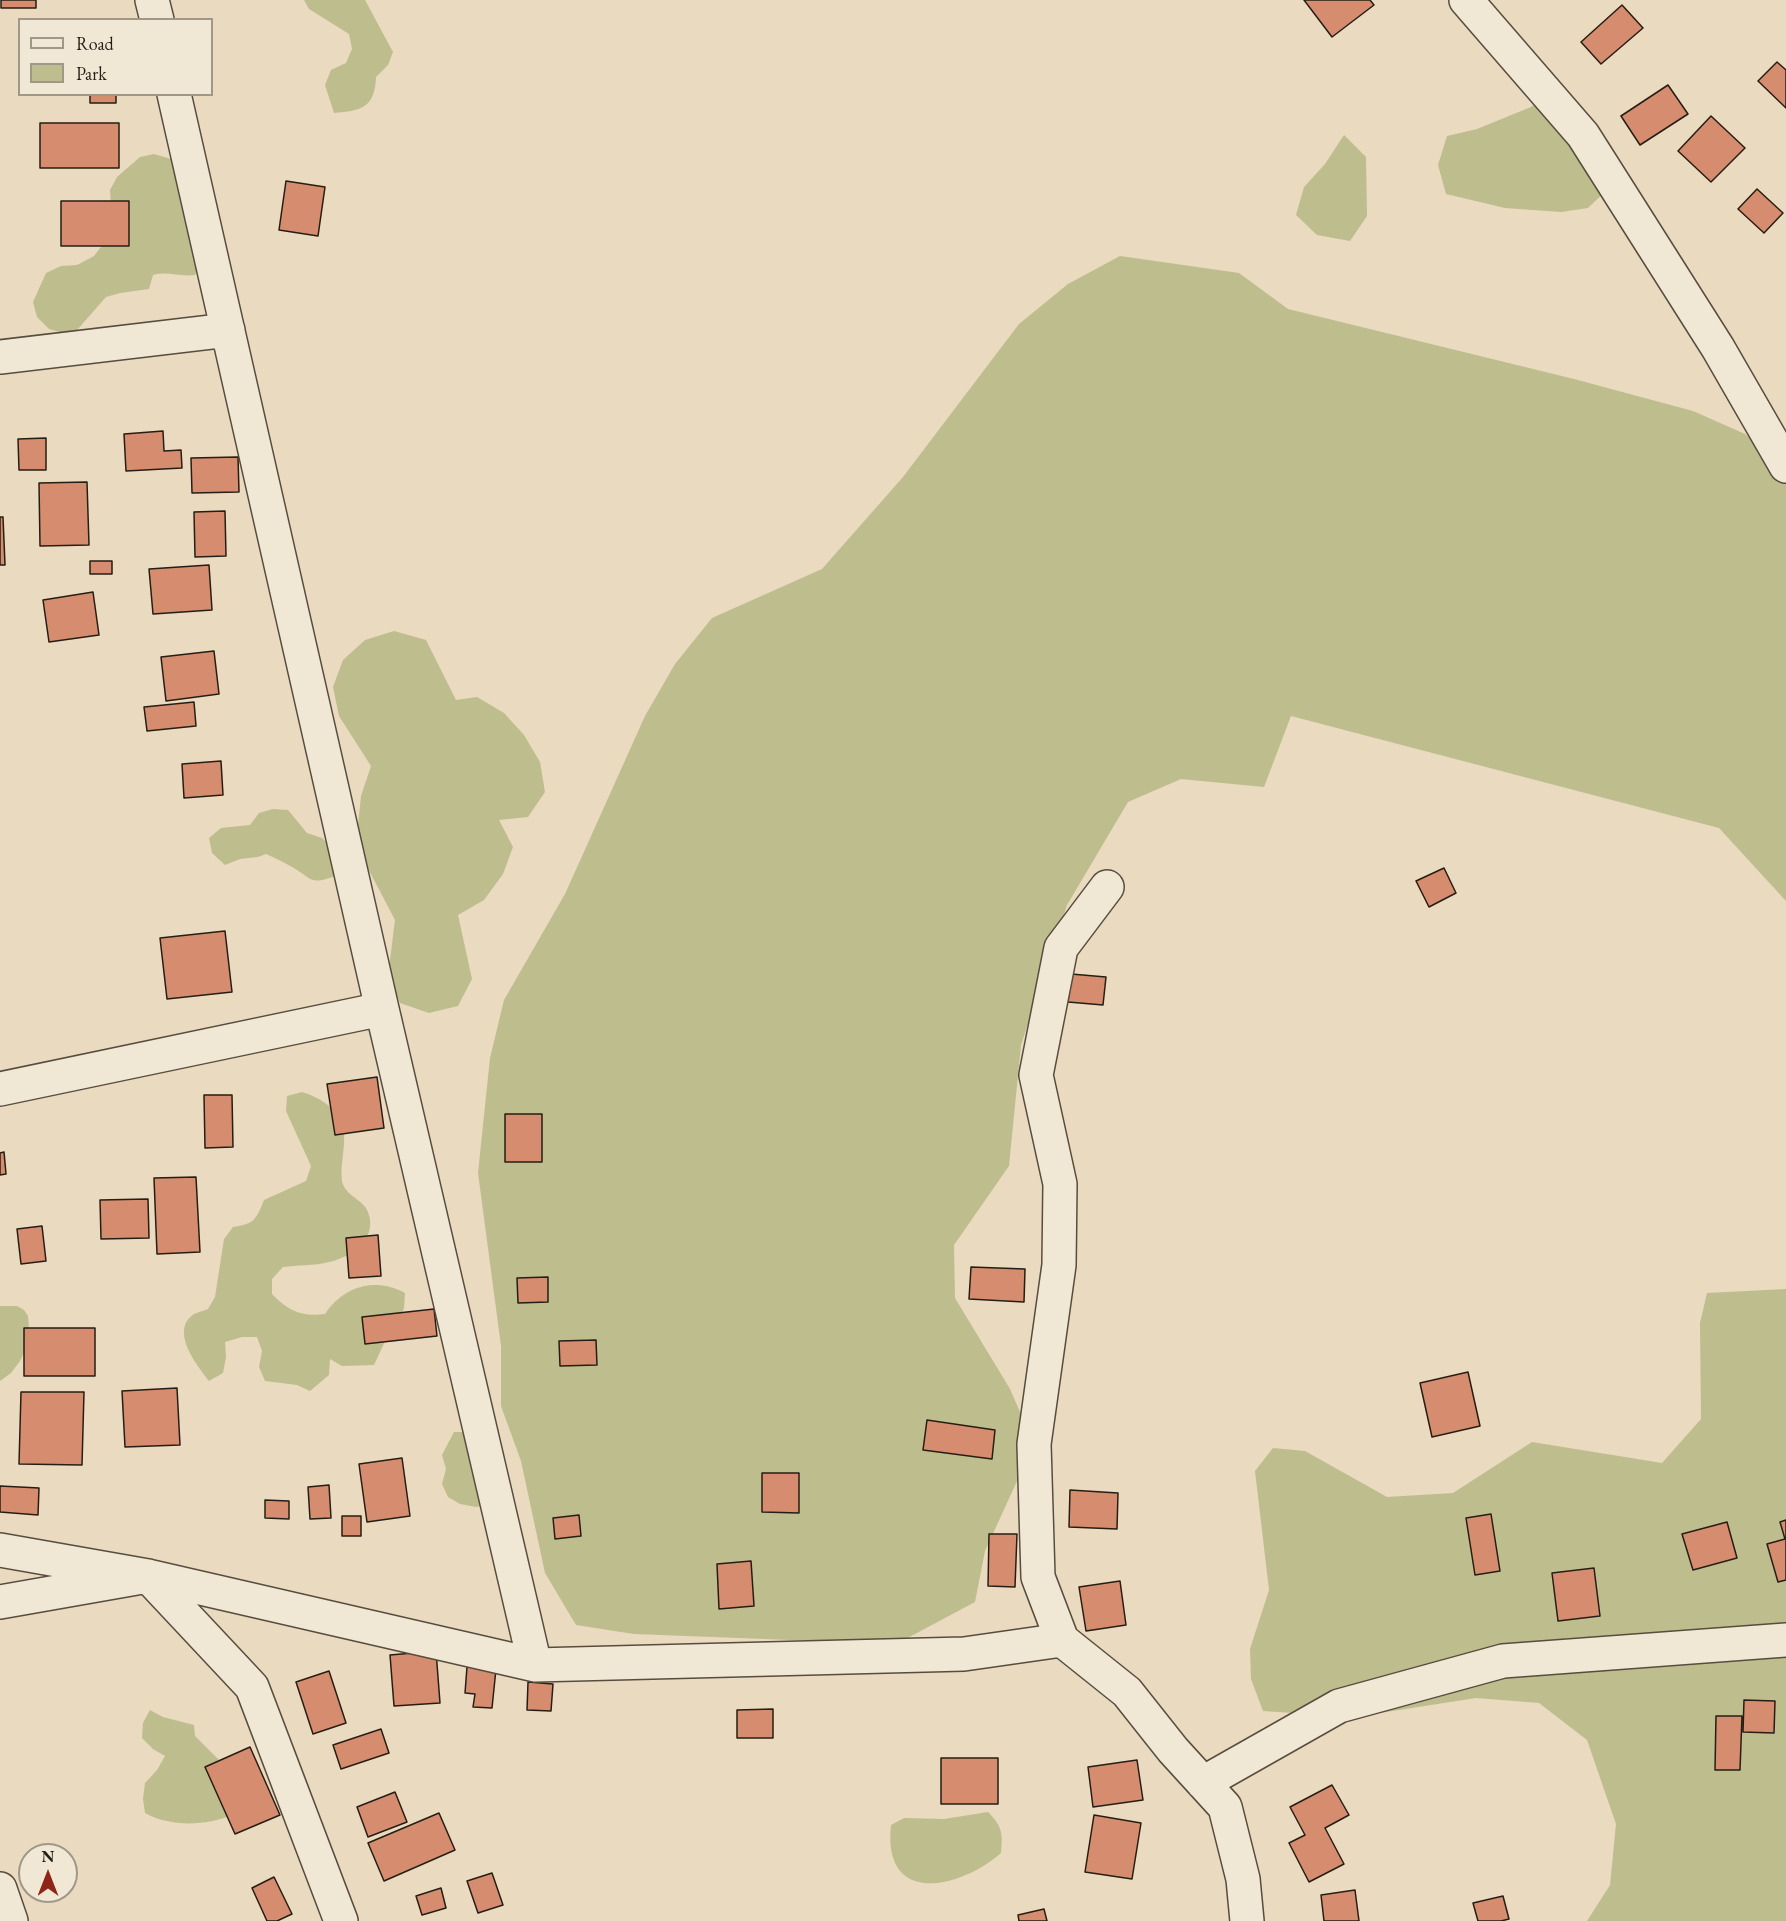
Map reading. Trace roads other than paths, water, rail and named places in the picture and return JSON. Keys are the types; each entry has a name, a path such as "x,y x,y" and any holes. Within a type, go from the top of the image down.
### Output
{"street":[{"path":"152,0 156,18"},
{"path":"1466,0 1582,135 1718,348 1786,466"},
{"path":"174,96 382,1009 535,1665"},
{"path":"0,357 228,330"},
{"path":"1107,886 1061,948 1036,1075 1059,1184 1059,1266 1034,1444 1038,1577 1062,1640 1127,1692 1173,1750 1225,1808 1243,1879 1247,1921"},
{"path":"0,1089 382,1009"},
{"path":"0,1550 148,1576 535,1665 964,1654 1062,1640"},
{"path":"0,1602 148,1576"},
{"path":"148,1576 252,1686 341,1921"},
{"path":"1203,1783 1339,1706 1503,1661 1786,1640"},
{"path":"0,1889 11,1921"}]}
